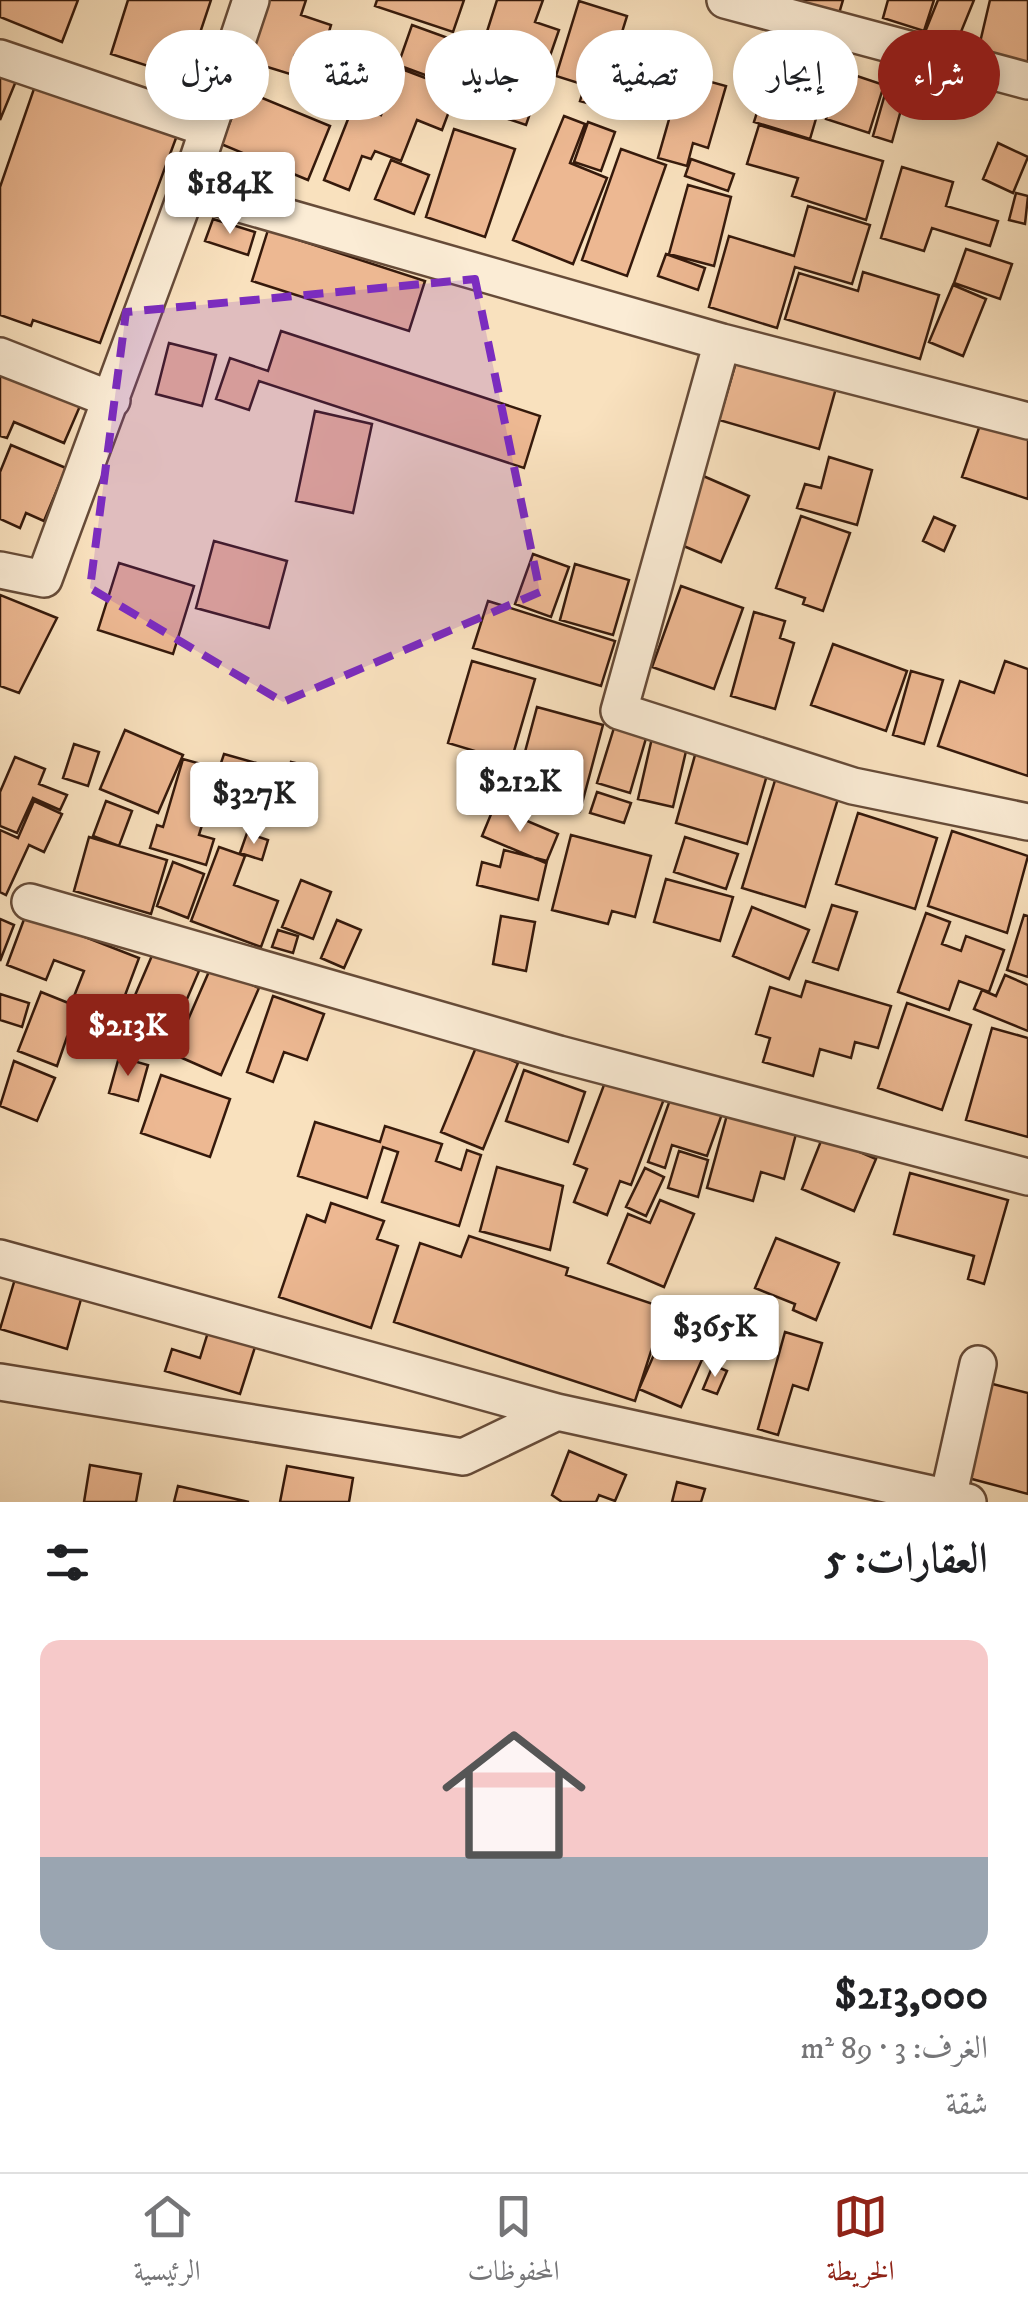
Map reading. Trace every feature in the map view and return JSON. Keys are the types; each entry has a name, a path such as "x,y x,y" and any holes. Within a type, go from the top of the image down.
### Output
{"street":[{"path":"0,570 44,580 188,190 251,0"},
{"path":"724,0 1028,81"},
{"path":"0,58 206,128"},
{"path":"188,190 722,342 1028,421"},
{"path":"722,342 620,711 852,786 1028,822"},
{"path":"0,356 112,400"},
{"path":"30,902 559,1054 1028,1177"},
{"path":"0,1258 558,1412 958,1500 978,1364"},
{"path":"0,1382 463,1457 558,1412"}],"highlighted area":[{"path":"475,279 540,592 283,702 90,588 126,312"}],"building":[{"path":"0,0 78,0 62,42 0,17"},
{"path":"128,0 211,0 201,30 145,30 145,65 111,54"},
{"path":"266,0 306,0 301,15 331,25 330,30 289,30 289,74 269,68 269,30 257,30"},
{"path":"377,0 464,0 454,30 375,6"},
{"path":"497,0 543,0 535,22 559,30 556,39 556,30 487,30"},
{"path":"783,0 843,0 838,17"},
{"path":"888,0 934,0 924,30 883,18"},
{"path":"938,0 974,0 962,30 926,30"},
{"path":"990,0 1028,0 1028,63 1000,56 1000,30 983,30"},
{"path":"579,1 627,16 623,30 576,30 576,82 556,76"},
{"path":"412,25 426,30 425,75 405,68 405,45"},
{"path":"405,70 425,78 425,120 446,120 442,130 417,120 401,161 375,151 371,159 362,156 349,190 324,180 348,120 405,120"},
{"path":"0,75 16,81 0,120"},
{"path":"858,76 878,83 878,104 869,133 829,120 858,120"},
{"path":"37,80 179,130 100,343 33,320 31,326 0,315 0,187"},
{"path":"713,82 726,86 708,148 693,143 687,166 658,158 669,120 713,120"},
{"path":"269,101 289,109 289,120 316,120 330,126 308,180 221,144 231,120 269,120"},
{"path":"564,116 585,124 570,163 607,178 573,264 513,240"},
{"path":"878,118 898,120 892,142 873,136"},
{"path":"755,120 816,120 810,139"},
{"path":"588,122 615,132 601,171 574,162"},
{"path":"759,125 883,161 866,220 792,196 798,178 747,164"},
{"path":"454,129 515,149 485,237 426,217"},
{"path":"998,143 1028,157 1013,193 983,179"},
{"path":"621,149 666,165 627,276 582,260"},
{"path":"691,159 734,174 728,191 685,176"},
{"path":"391,160 429,175 414,214 375,199"},
{"path":"902,167 953,182 946,206 998,221 990,246 932,228 924,251 881,238"},
{"path":"688,185 731,197 714,266 669,254"},
{"path":"1016,193 1028,196 1025,224 1009,220"},
{"path":"808,206 870,225 852,284 795,267 777,328 709,307 729,236 794,256"},
{"path":"213,219 255,232 248,255 205,241"},
{"path":"268,230 425,281 409,331 252,281"},
{"path":"966,249 1012,264 1000,299 954,283"},
{"path":"666,254 705,268 698,290 658,276"},
{"path":"863,272 939,295 920,359 785,319 799,273 858,291"},
{"path":"953,285 986,299 963,356 929,342"},
{"path":"281,331 540,416 524,468 259,381 249,410 216,399 230,358 268,371"},
{"path":"169,343 216,355 202,406 156,394"},
{"path":"737,359 836,388 819,449 719,420"},
{"path":"0,373 80,406 64,443 14,422 7,438 0,436"},
{"path":"315,411 372,424 353,513 296,501"},
{"path":"981,422 1028,438 1028,499 962,477"},
{"path":"11,445 66,468 44,521 26,513 20,528 0,519 0,472"},
{"path":"829,457 872,470 857,525 797,508 805,484 821,488"},
{"path":"701,475 749,496 721,562 672,541"},
{"path":"801,516 850,533 823,611 803,604 805,598 776,588"},
{"path":"934,517 955,526 944,551 923,541"},
{"path":"214,541 287,561 269,628 196,608"},
{"path":"533,554 569,567 551,617 515,604"},
{"path":"119,563 194,586 173,654 98,630"},
{"path":"575,564 629,580 613,635 560,620"},
{"path":"681,586 743,608 714,689 652,667"},
{"path":"0,595 57,618 19,693 0,686"},
{"path":"488,601 615,641 601,686 473,648"},
{"path":"754,612 785,621 780,638 794,643 775,709 731,696"},
{"path":"833,644 907,671 886,731 811,705"},
{"path":"472,661 535,679 498,806 472,798 485,754 448,743"},
{"path":"1005,661 1028,669 1028,776 938,746 960,681 994,693"},
{"path":"911,671 943,680 924,744 893,735"},
{"path":"537,707 603,725 580,811 514,793"},
{"path":"617,718 649,728 630,793 597,783"},
{"path":"125,730 183,755 158,813 100,789"},
{"path":"652,738 687,747 673,807 638,799"},
{"path":"74,744 99,752 88,786 63,778"},
{"path":"697,748 769,768 747,844 676,823"},
{"path":"224,754 281,770 270,806 213,789 199,835 214,839 206,865 150,848 157,825 163,827 183,759 219,769"},
{"path":"15,757 45,769 39,784 67,795 60,810 33,798 17,833 0,826 0,792"},
{"path":"291,762 312,767 305,797 284,793"},
{"path":"777,774 840,792 805,907 742,888"},
{"path":"597,792 631,803 624,823 590,813"},
{"path":"34,801 62,814 44,852 29,845 6,895 0,892 0,830 18,838"},
{"path":"106,801 132,811 119,846 93,836"},
{"path":"494,807 558,834 546,863 482,836"},
{"path":"858,813 937,838 915,909 836,884"},
{"path":"952,831 1028,856 1007,933 928,906"},
{"path":"247,833 268,840 262,860 240,853"},
{"path":"571,835 651,856 635,917 612,911 608,924 552,910"},
{"path":"89,837 167,860 151,914 74,891"},
{"path":"685,837 738,854 726,889 674,872"},
{"path":"219,847 245,856 234,885 278,901 261,947 191,921"},
{"path":"504,850 547,861 538,900 477,885 482,862 500,867"},
{"path":"173,862 204,874 188,918 157,906"},
{"path":"666,879 733,897 720,941 654,922"},
{"path":"301,880 331,892 313,939 282,927"},
{"path":"832,905 857,912 838,970 813,962"},
{"path":"752,907 809,930 789,979 733,956"},
{"path":"926,913 950,922 942,944 961,951 966,936 1004,950 989,992 959,981 949,1010 898,992"},
{"path":"26,914 139,958 115,1022 120,1025 109,1054 67,1037 57,1066 18,1051 41,992 71,1004 84,971 54,960 46,980 7,965"},
{"path":"1024,915 1028,916 1028,977 1007,970"},
{"path":"501,916 535,922 526,971 493,964"},
{"path":"0,919 14,925 0,961"},
{"path":"337,920 361,930 344,968 321,958"},
{"path":"278,930 298,936 293,953 272,947"},
{"path":"154,951 199,971 178,1020 163,1013 154,1034 124,1021"},
{"path":"211,967 259,988 221,1075 173,1054"},
{"path":"1005,975 1028,985 1028,1031 974,1009 982,990 996,996"},
{"path":"806,981 891,1006 878,1048 855,1042 851,1058 820,1049 813,1076 763,1062 770,1038 756,1034 770,987 801,997"},
{"path":"0,994 29,1003 22,1027 0,1020"},
{"path":"273,996 324,1014 307,1060 284,1052 273,1082 247,1072"},
{"path":"907,1003 971,1025 942,1110 878,1088"},
{"path":"992,1028 1028,1038 1028,1137 966,1120"},
{"path":"477,1045 518,1063 483,1149 441,1132"},
{"path":"119,1057 148,1065 138,1101 109,1093"},
{"path":"14,1061 55,1078 37,1121 0,1106"},
{"path":"524,1070 585,1092 568,1142 506,1121"},
{"path":"161,1075 230,1099 210,1157 141,1133"},
{"path":"607,1077 664,1099 631,1185 620,1181 607,1215 574,1202 587,1169 574,1164"},
{"path":"671,1097 722,1114 707,1156 672,1145 665,1168 648,1162"},
{"path":"727,1115 796,1134 784,1179 761,1172 753,1201 707,1188"},
{"path":"315,1122 380,1142 385,1126 442,1144 436,1161 461,1170 467,1150 481,1155 459,1226 382,1202 398,1152 383,1147 367,1198 298,1176"},
{"path":"823,1136 876,1159 854,1211 802,1189"},
{"path":"679,1151 708,1160 698,1197 668,1188"},
{"path":"497,1167 563,1186 550,1250 480,1231"},
{"path":"645,1168 664,1177 646,1216 626,1207"},
{"path":"910,1173 1008,1200 984,1284 968,1279 974,1256 894,1234"},
{"path":"660,1200 694,1214 664,1287 608,1263 628,1214 650,1223"},
{"path":"331,1203 384,1221 377,1239 398,1246 371,1328 279,1297 307,1215 325,1222"},
{"path":"469,1236 568,1268 566,1275 665,1308 635,1401 394,1322 420,1243 461,1257"},
{"path":"776,1238 839,1263 816,1320 793,1310 795,1304 755,1288"},
{"path":"15,1279 81,1299 67,1349 0,1329"},
{"path":"687,1304 720,1319 681,1407 639,1389 669,1320 679,1324"},
{"path":"725,1311 774,1327 769,1343 720,1327"},
{"path":"209,1329 256,1344 240,1394 165,1371 172,1349 200,1358"},
{"path":"785,1332 822,1343 808,1390 793,1385 778,1435 758,1429"},
{"path":"713,1365 727,1371 717,1394 703,1389"},
{"path":"981,1381 1028,1393 1028,1494 957,1475"},
{"path":"569,1451 626,1475 615,1501 599,1495 596,1502 562,1502 552,1495"},
{"path":"90,1465 141,1474 136,1502 84,1502"},
{"path":"287,1466 353,1478 349,1502 280,1502"},
{"path":"677,1482 705,1489 701,1502 672,1502"},
{"path":"178,1486 249,1502 174,1502"}]}
